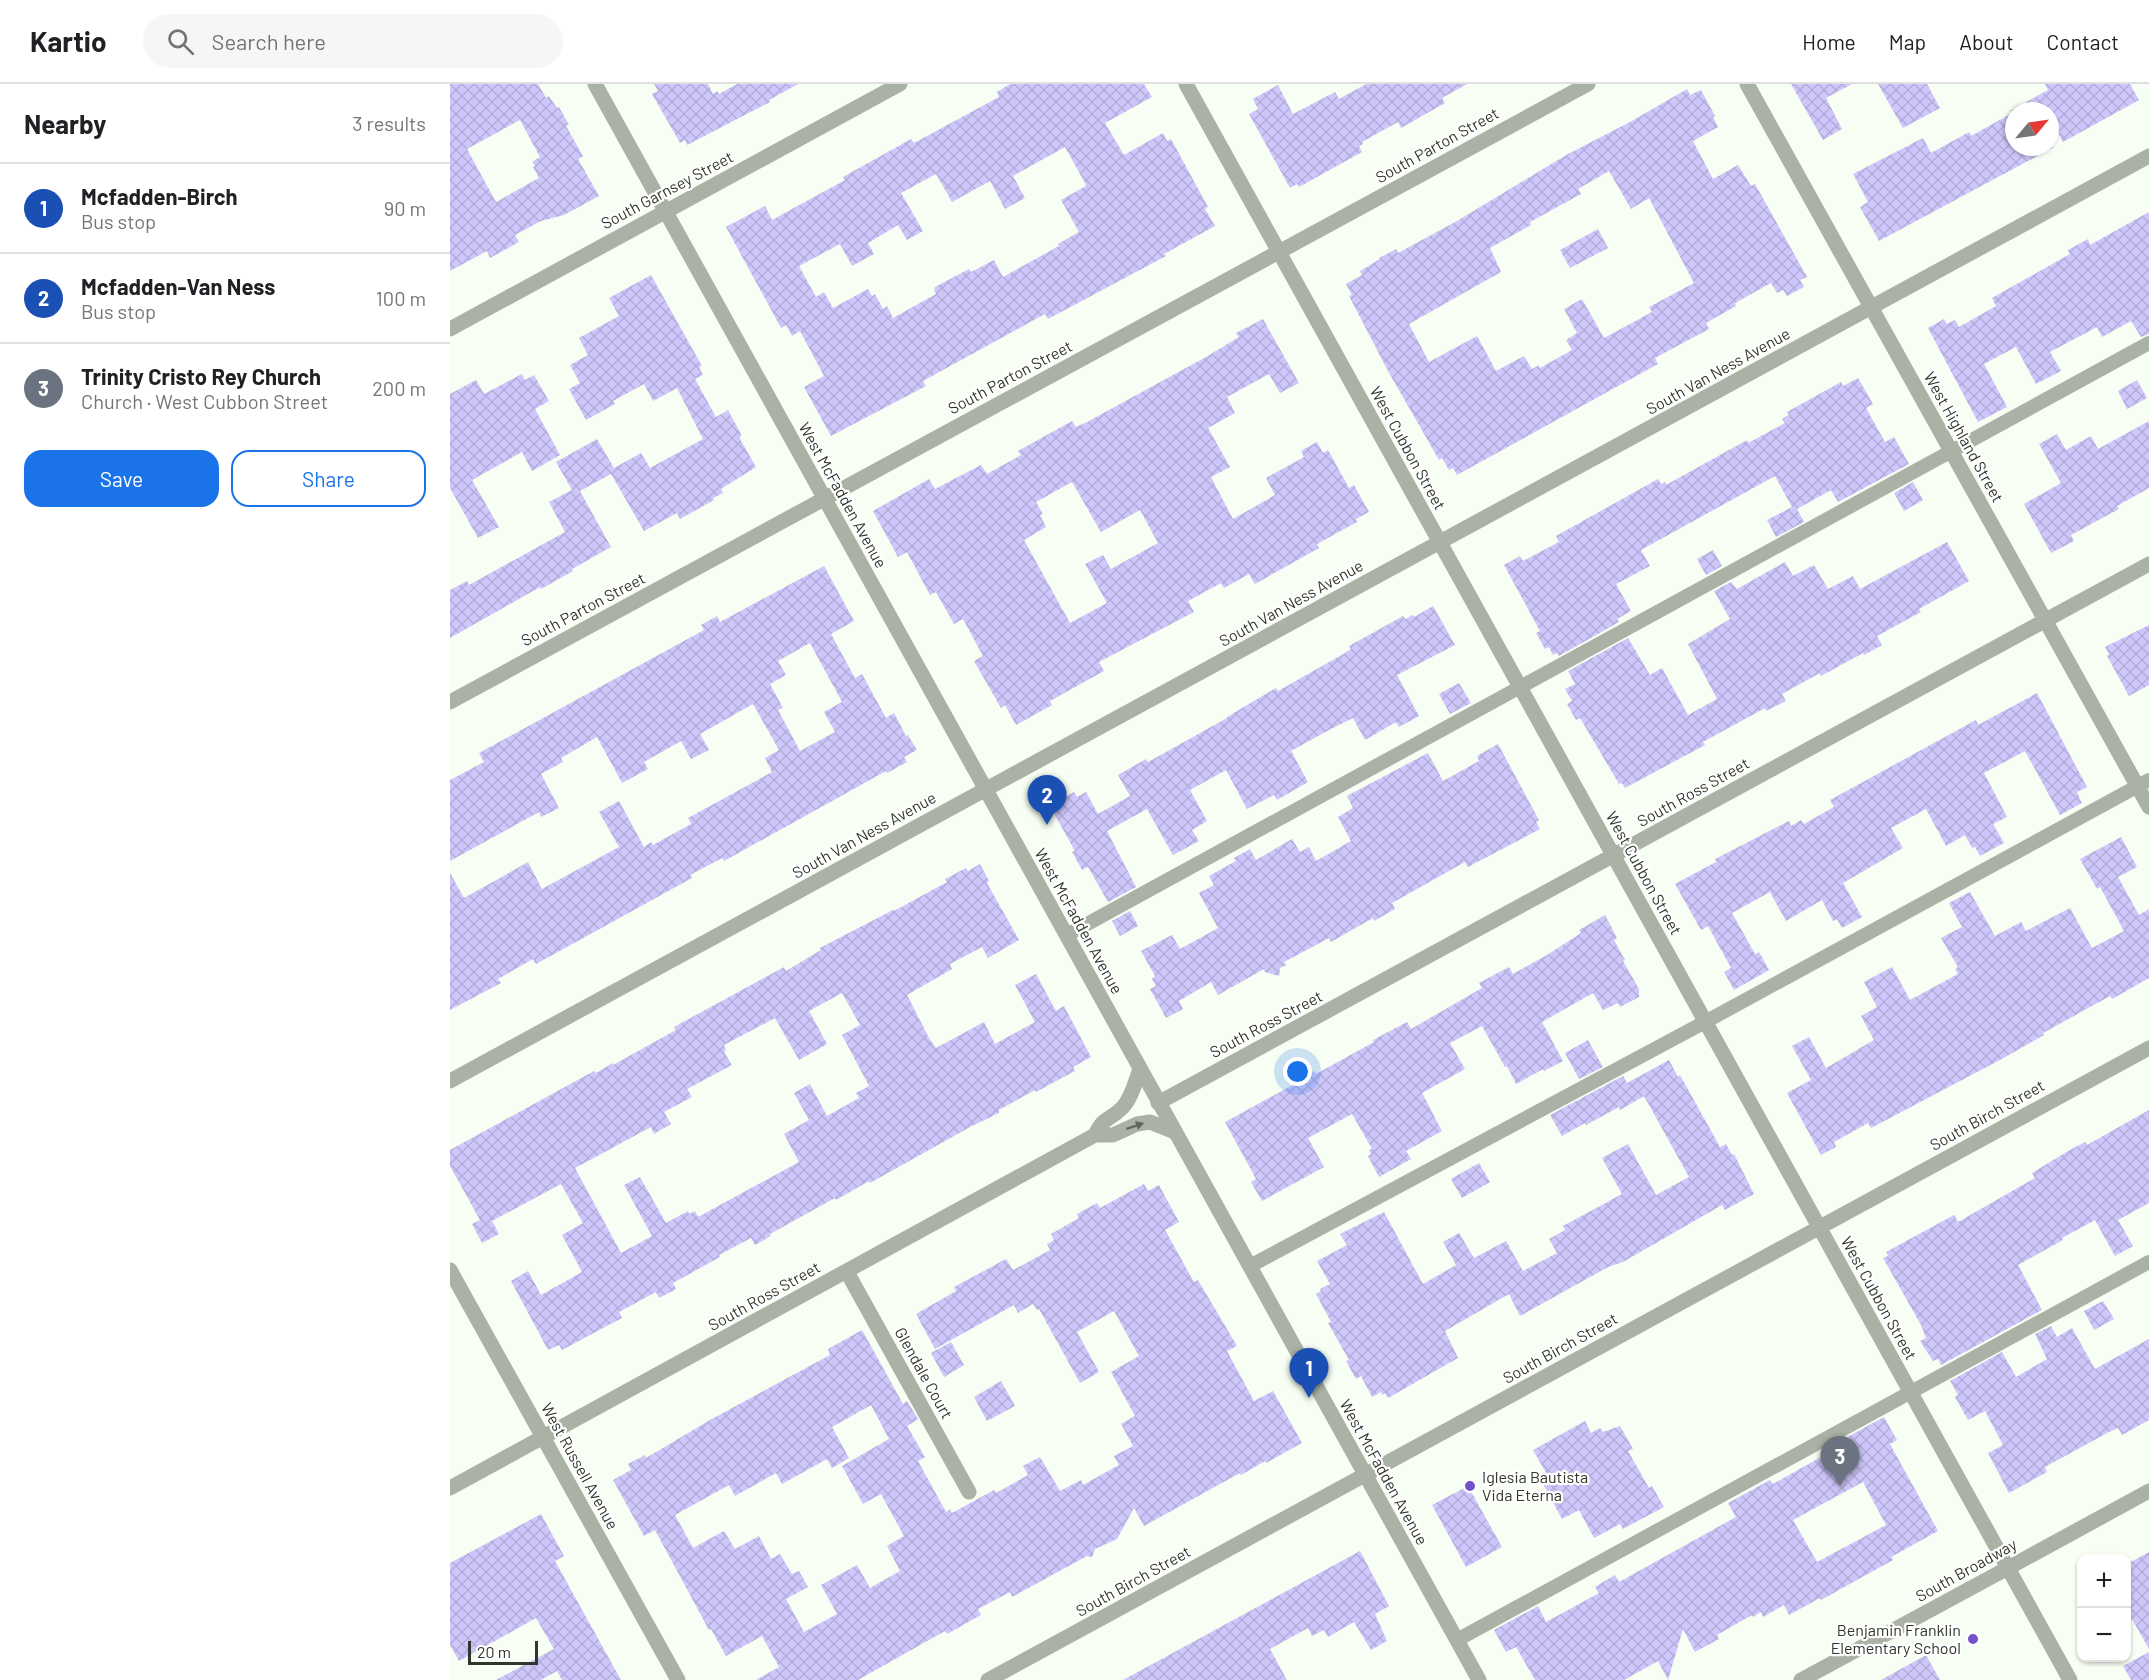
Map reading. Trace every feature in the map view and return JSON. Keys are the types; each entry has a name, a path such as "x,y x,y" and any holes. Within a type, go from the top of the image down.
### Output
{"street":[{"name":"West McFadden Avenue","path":"595,84 1479,1680"},
{"name":"South Garnsey Street","path":"450,328 900,84"},
{"name":"West Cubbon Street","path":"1186,84 2070,1680"},
{"name":"South Parton Street","path":"450,702 1588,84"},
{"name":"West Highland Street","path":"1747,84 2045,621 2143,783 2149,807"},
{"name":"South Van Ness Avenue","path":"450,1082 2149,156"},
{"name":"South Ross Street","path":"1158,1103 2149,564"},
{"name":"South Birch Street","path":"988,1680 2149,1048"},
{"name":"South Ross Street","path":"1095,1135 1101,1122 1121,1109 1128,1101 1140,1069"},
{"name":"South Ross Street","path":"450,1488 1095,1135 1113,1136 1137,1124 1150,1122 1175,1132"},
{"name":"West Russell Avenue","path":"450,1270 678,1680"},
{"name":"Glendale Court","path":"847,1272 969,1492"},
{"name":"South Broadway","path":"1801,1680 2149,1491"}],"lane":[{"path":"1067,935 2149,343"},
{"path":"1250,1266 1705,1022 2143,783"},
{"path":"1457,1640 2149,1262"}],"building":[{"path":"450,84 538,84 546,98 549,96 557,108 559,107 569,125 566,126 583,156 578,159 599,196 564,215 541,221 515,235 519,242 490,258 487,251 450,271","holes":["520,120 540,157 532,162 539,178 496,202 467,149"]},
{"path":"654,84 708,84 713,94 717,91 719,94 737,84 798,84 769,100 770,102 687,145 685,140 680,143 652,94 658,91"},
{"path":"1010,84 1144,84 1152,97 1105,123 1124,155 1163,133 1167,141 1171,139 1208,207 1205,209 1215,226 1164,254 1166,256 1048,319 1045,314 923,381 926,386 831,436 804,387 824,376 800,331 792,336 786,325 781,328 726,227 765,206 772,220 845,180 843,177 911,139 914,143 999,97 997,92","holes":["1065,147 1086,186 1061,200 1079,232 1058,244 1059,246 1003,277 994,260 971,272 969,269 935,287 936,294 893,318 887,306 883,309 875,294 872,296 868,289 833,308 824,292 816,297 799,266 840,244 852,266 874,254 868,243 898,225 907,240 923,231 901,193 936,174 952,202 990,181 1005,209 1025,198 1013,176"]},
{"path":"1366,84 1467,84 1442,98 1445,103 1401,128 1398,122 1362,142 1363,144 1359,146 1362,152 1299,187 1297,184 1290,188 1249,114 1258,109 1253,99 1278,85 1293,114 1335,92 1339,99"},
{"path":"1791,84 1852,84 1826,98 1842,129 1823,140"},
{"path":"1878,84 1927,84 1940,108 1903,128"},
{"path":"2045,84 2130,84 2139,100 2063,142 2059,135 2059,102 2026,102 2048,90"},
{"path":"1687,89 1690,95 1701,90 1715,116 1713,117 1718,127 1693,141 1713,179 1738,165 1751,186 1755,184 1807,277 1800,280 1804,287 1787,296 1783,290 1777,293 1771,283 1735,303 1736,306 1706,323 1709,329 1655,358 1658,364 1457,475 1453,468 1449,470 1442,458 1439,460 1388,371 1349,296 1352,295 1346,284 1362,275 1360,271 1379,258 1396,249 1398,253 1457,221 1568,154","holes":["1609,171 1631,209 1649,198 1694,283 1649,307 1652,312 1604,338 1582,299 1564,309 1577,333 1566,340 1572,350 1540,368 1539,365 1532,369 1524,356 1496,371 1477,336 1429,362 1409,324 1501,272 1490,248 1531,225 1530,222 1581,194 1578,189"]},
{"path":"2005,117 2005,156 2037,156 1879,241 1860,207 1868,202 1853,174 1923,138 1931,153 1969,132 1971,136"},
{"path":"2149,212 2149,334 2141,337 2131,321 2102,337 2097,327 2050,352 2061,371 2036,384 2016,347 1984,364 2007,407 1978,422 1928,328 1944,319 1947,324 1955,320 1959,327 1996,306 1992,298 2070,254 2068,250 2088,239 2090,245"},
{"path":"1598,229 1608,248 1570,268 1560,250"},
{"path":"651,275 702,366 699,367 703,375 695,379 716,417 728,410 741,434 740,439 756,467 721,489 723,493 713,498 714,500 680,519 677,513 644,531 611,474 580,491 611,547 572,569 573,571 450,638 450,590 467,581 469,585 565,532 549,502 572,490 556,462 597,439 614,468 641,453 650,468 703,439 677,388 653,401 644,384 613,401 615,404 586,420 569,389 580,383 570,365 588,355 579,338 619,316 609,298"},
{"path":"1263,319 1299,383 1280,393 1269,374 1227,397 1235,413 1208,428 1230,467 1211,477 1233,519 1275,495 1266,478 1304,457 1301,451 1317,442 1323,453 1328,450 1349,488 1354,485 1369,512 1356,519 1357,522 1317,544 1319,548 1255,584 1249,574 1224,588 1221,583 1188,601 1194,612 1099,662 1104,671 1050,701 1052,705 1016,725 1005,705 1001,708 974,661 983,656 963,619 954,624 936,592 930,595 907,552 898,557 873,511 929,479 935,489 981,465 987,474 1021,455 1018,451 1072,421 1076,427 1087,422 1206,357 1239,337 1236,333","holes":["1072,482 1101,532 1140,510 1158,543 1111,569 1103,555 1085,564 1107,603 1070,623 1024,540 1046,527 1040,515 1043,514 1036,502"]},
{"path":"522,374 525,380 534,375 549,401 535,409 560,455 532,471 522,452 472,480 499,527 478,538 450,488 450,394 476,380 484,394"},
{"path":"1858,378 1873,404 1866,408 1885,442 1894,437 1909,464 1838,502 1831,490 1797,509 1804,522 1776,537 1767,520 1792,507 1775,476 1641,550 1650,566 1616,584 1631,611 1617,619 1619,622 1559,656 1557,653 1553,655 1549,647 1545,649 1536,633 1540,631 1504,565 1520,556 1523,561 1559,542 1556,536 1658,479 1661,484 1665,482 1666,485 1747,440 1748,443 1785,423 1782,419 1789,415 1787,412 1841,382 1843,386"},
{"path":"2137,380 2147,398 2127,409 2118,391"},
{"path":"2149,421 2149,488 2117,506 2119,509 2071,535 2074,541 2051,553 2024,504 2061,483 2039,444 2057,434 2066,450 2091,436 2098,449"},
{"path":"1913,482 1923,500 1904,511 1894,493"},
{"path":"1947,542 1969,581 1919,609 1921,612 1877,636 1882,645 1821,676 1820,673 1782,694 1786,701 1766,711 1765,708 1703,742 1705,745 1625,788 1622,783 1619,784 1580,718 1576,720 1567,704 1572,701 1565,689 1575,684 1568,671 1628,638 1650,675 1662,668 1688,715 1717,699 1688,644 1730,619 1714,591 1731,582 1737,589 1785,562 1793,576 1814,565 1828,589 1853,576 1860,589"},
{"path":"1713,550 1722,566 1706,575 1697,559"},
{"path":"824,566 854,621 831,634 855,678 862,674 886,718 894,713 906,736 908,735 917,750 904,757 907,762 887,773 886,771 724,861 722,858 690,875 692,878 536,964 533,959 498,979 501,983 450,1010 450,873 464,898 528,862 542,889 619,847 599,812 619,801 644,847 651,842 653,845 691,824 688,818 772,772 765,758 779,750 753,704 700,734 709,750 691,759 681,741 644,762 648,769 622,783 597,737 561,758 563,762 541,774 559,808 541,817 539,812 450,861 450,780 484,762 479,753 704,630 701,625 717,616 720,622","holes":["810,643 842,702 824,712 835,732 800,751 778,710 783,708 770,684 786,675 778,661"]},
{"path":"1433,606 1455,645 1397,675 1419,716 1399,727 1396,722 1365,740 1353,718 1291,751 1308,782 1277,800 1274,795 1247,809 1226,770 1190,790 1207,821 1192,830 1199,841 1173,855 1147,809 1107,831 1136,887 1108,902 1088,867 1082,870 1072,852 1075,851 1052,810 1060,806 1058,801 1074,792 1077,797 1086,792 1098,814 1130,796 1118,775 1146,759 1148,762 1276,688 1278,691 1345,653 1351,649 1349,646 1403,616 1405,619 1413,615 1414,617"},
{"path":"2149,625 2149,685 2129,696 2107,656 2109,654 2105,647"},
{"path":"1459,683 1471,703 1450,714 1439,694"},
{"path":"2037,693 2087,787 2077,792 2082,803 2060,815 2025,751 1984,773 2007,817 1993,824 2004,843 1980,856 1975,847 1972,848 1965,835 1946,846 1926,809 1891,828 1903,848 1843,883 1862,917 1842,928 1837,919 1833,921 1822,900 1786,921 1770,892 1732,913 1755,954 1759,952 1769,970 1734,990 1724,972 1731,968 1708,926 1701,930 1675,884 1716,862 1715,859 1789,821 1791,826 1801,820 1804,824 1834,807 1830,800 1976,720 1978,725"},
{"path":"1498,744 1539,820 1536,822 1540,829 1468,867 1465,862 1392,903 1395,909 1374,921 1373,918 1331,942 1329,938 1284,962 1286,965 1280,968 1279,976 1265,972 1264,969 1218,995 1211,982 1179,1001 1183,1009 1166,1018 1150,989 1156,986 1152,979 1155,976 1141,951 1172,935 1180,949 1218,928 1199,893 1214,885 1209,876 1236,861 1234,858 1250,849 1256,860 1292,839 1300,852 1309,847 1316,861 1351,841 1338,817 1353,808 1347,796 1428,753 1443,781 1479,761 1477,756"},
{"path":"2121,837 2137,867 2118,877 2139,915 2149,909 2149,978 2112,999 2110,996 1998,1061 1871,1128 1868,1123 1834,1142 1836,1147 1821,1155 1787,1093 1811,1080 1792,1046 1809,1037 1826,1068 1874,1040 1861,1016 1877,1007 1864,982 1892,967 1910,1000 1958,974 1955,969 1958,967 1941,938 1962,927 1949,903 1970,892 1995,936 2021,922 2026,931 2070,908 2092,948 2124,931 2100,887 2097,889 2080,859"},
{"path":"980,864 989,881 987,883 1019,940 988,958 982,947 950,964 952,969 907,995 929,1038 936,1048 984,1022 995,1044 1035,1022 1015,985 1036,974 1056,1011 1064,1006 1091,1057 1073,1067 1075,1071 1036,1092 1035,1090 999,1110 999,1113 870,1183 869,1181 836,1200 835,1198 770,1234 771,1236 755,1245 751,1238 719,1255 720,1257 673,1283 676,1289 659,1298 656,1292 619,1312 622,1318 562,1350 559,1345 548,1350 511,1281 528,1271 541,1295 582,1272 562,1235 583,1223 561,1184 492,1221 499,1234 482,1243 472,1224 480,1220 450,1166 450,1150 594,1071 596,1073 613,1063 613,1065 676,1030 674,1027 784,967 786,971 821,950 820,948 947,882 945,879 966,868 968,871","holes":["842,993 860,1025 842,1035 869,1086 856,1093 859,1098 827,1116 810,1084 794,1093 809,1120 784,1134 799,1162 698,1217 695,1211 689,1214 688,1211 666,1223 640,1177 624,1185 652,1236 621,1253 575,1168 651,1127 654,1134 671,1124 664,1112 692,1097 687,1089 732,1065 724,1052 726,1050 724,1045 775,1018 799,1060 827,1044 809,1011"]},
{"path":"1130,911 1138,926 1120,936 1112,921"},
{"path":"1605,915 1617,938 1614,940 1625,960 1623,961 1639,989 1639,997 1620,1007 1618,1003 1603,1010 1593,993 1542,1022 1563,1061 1516,1084 1482,1026 1450,1043 1465,1069 1422,1093 1442,1131 1406,1151 1411,1159 1379,1177 1368,1156 1371,1154 1369,1150 1372,1149 1352,1114 1308,1138 1324,1167 1262,1201 1251,1182 1256,1179 1225,1122 1300,1081 1299,1079 1314,1071 1316,1074 1407,1022 1411,1029 1482,988 1479,983 1509,967 1513,974 1547,955 1581,933 1579,930"},
{"path":"1588,1040 1603,1067 1579,1079 1565,1053"},
{"path":"1669,1060 1678,1077 1680,1075 1720,1147 1726,1144 1732,1155 1734,1154 1754,1194 1725,1210 1722,1205 1623,1262 1608,1267 1520,1316 1509,1294 1445,1331 1458,1358 1388,1398 1385,1393 1382,1395 1381,1392 1372,1397 1361,1376 1356,1379 1346,1361 1349,1360 1328,1323 1331,1322 1316,1294 1330,1284 1317,1261 1347,1245 1340,1234 1384,1212 1423,1284 1456,1265 1443,1242 1459,1233 1474,1258 1506,1241 1523,1271 1557,1253 1549,1239 1565,1230 1563,1226 1622,1194 1602,1158 1628,1144 1656,1195 1689,1177 1644,1096 1620,1110 1619,1107 1562,1136 1550,1115 1623,1076 1627,1083"},
{"path":"2149,1110 2149,1203 2118,1220 2133,1246 2115,1256 2095,1220 2062,1238 2063,1240 2018,1265 2042,1310 1941,1365 1938,1359 1933,1361 1920,1341 1926,1338 1921,1325 1883,1258 1888,1256 1886,1252 1954,1215 1958,1222 2035,1178 2032,1173 2068,1151 2085,1142 2087,1145"},
{"path":"1479,1163 1490,1182 1462,1198 1451,1179"},
{"path":"1144,1184 1148,1191 1159,1185 1179,1222 1165,1230 1194,1282 1198,1280 1237,1346 1227,1351 1254,1401 1273,1391 1302,1443 1266,1463 1265,1461 1241,1475 1240,1473 1144,1526 1134,1508 1117,1539 1095,1549 1092,1557 1087,1556 1012,1597 1010,1592 978,1609 981,1615 947,1634 945,1631 858,1680 756,1680 779,1667 762,1636 726,1656 711,1629 709,1630 655,1530 644,1536 613,1480 631,1470 628,1464 645,1455 646,1458 710,1420 830,1355 828,1349 862,1330 903,1404 907,1401 918,1419 907,1426 925,1457 918,1461 946,1512 950,1509 952,1513 1028,1475 1023,1466 1040,1457 1060,1491 1081,1480 1083,1485 1119,1465 1114,1456 1133,1446 1121,1424 1135,1416 1111,1372 1139,1356 1114,1311 1077,1332 1099,1372 1080,1383 1039,1309 1037,1310 1033,1304 1018,1313 1014,1305 935,1349 916,1314 956,1291 954,1287 1006,1259 1013,1270 1050,1250 1047,1244 1054,1240 1051,1234 1079,1218 1077,1214 1097,1203 1100,1208","holes":["871,1405 889,1439 842,1466 863,1504 881,1494 904,1536 887,1546 900,1571 870,1588 857,1565 821,1585 837,1614 804,1632 786,1599 808,1587 799,1571 792,1574 780,1554 771,1559 759,1536 735,1549 724,1531 693,1548 675,1515 729,1485 735,1496 776,1473 782,1484 827,1459 832,1468 849,1458 832,1427"]},
{"path":"2103,1301 2114,1319 2094,1330 2084,1311"},
{"path":"2051,1326 2057,1337 2072,1328 2095,1369 2149,1339 2149,1420 2122,1435 2118,1428 2109,1432 2045,1467 2047,1472 2009,1493 1988,1453 2003,1445 1985,1411 1968,1420 1955,1397 1958,1395 1950,1381 2002,1352 2016,1377 2047,1359 2035,1334"},
{"path":"951,1342 964,1365 944,1377 931,1353"},
{"path":"1001,1381 1015,1406 987,1421 974,1397"},
{"path":"1884,1417 1897,1440 1890,1444 1938,1531 1891,1557 1893,1560 1821,1600 1820,1598 1789,1615 1784,1605 1763,1617 1761,1612 1753,1617 1752,1615 1717,1635 1719,1639 1695,1652 1683,1629 1668,1680 1658,1661 1624,1680 1535,1680 1516,1647 1506,1652 1494,1630 1538,1606 1546,1622 1599,1593 1595,1587 1615,1575 1619,1582 1736,1517 1728,1503 1770,1480 1773,1484 1828,1453 1827,1451 1843,1442 1842,1440","holes":["1863,1482 1886,1525 1817,1562 1793,1520"]},
{"path":"1585,1421 1591,1433 1600,1428 1603,1432 1620,1426 1633,1449 1628,1451 1649,1488 1652,1486 1664,1507 1623,1529 1620,1524 1594,1538 1579,1510 1562,1519 1543,1484 1550,1480 1533,1450"},
{"path":"1468,1486 1502,1547 1466,1567 1432,1505"},
{"path":"541,1514 564,1556 555,1561 621,1680 562,1680 557,1671 541,1680 496,1680 554,1649 536,1618 459,1661 450,1645 450,1563"},
{"path":"1360,1551 1389,1606 1375,1614 1387,1641 1371,1650 1354,1622 1328,1637 1324,1630 1312,1636 1308,1628 1270,1649 1287,1680 1123,1680"},
{"path":"2149,1552 2149,1649 2131,1620 2131,1562"},
{"path":"2149,1652 2149,1680 2131,1680 2123,1666"},
{"path":"1926,1655 1940,1680 1881,1680"}],"place":[{"name":"Mcfadden-Van Ness","path":"1047,825"},
{"name":"Mcfadden-Birch","path":"1309,1398"},
{"name":"Iglesia Bautista Vida Eterna","path":"1470,1486"},
{"name":"Trinity Cristo Rey Church","path":"1840,1486"},
{"name":"Benjamin Franklin Elementary School","path":"1973,1639"}]}
